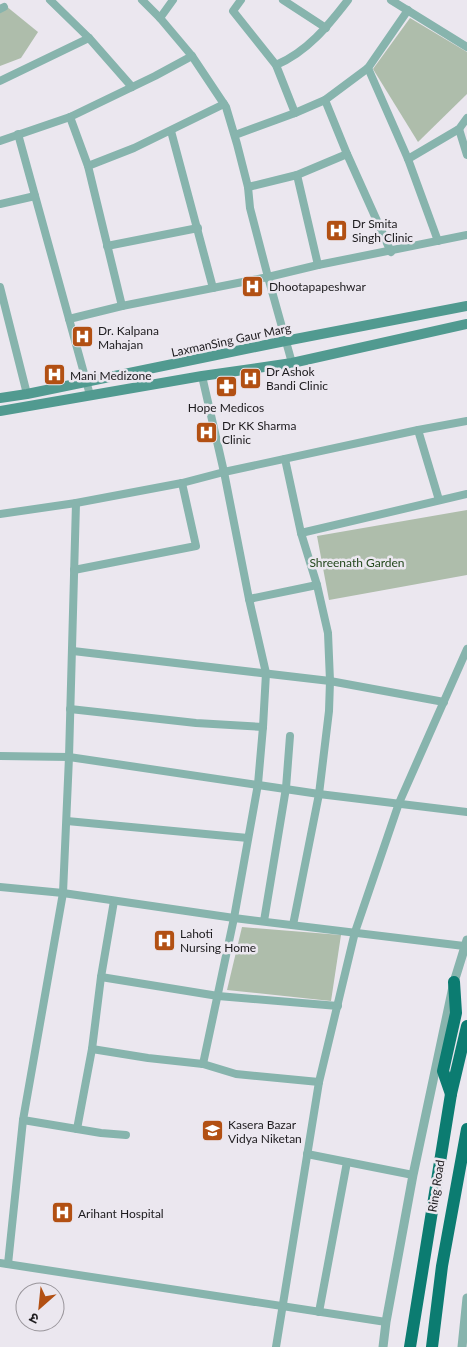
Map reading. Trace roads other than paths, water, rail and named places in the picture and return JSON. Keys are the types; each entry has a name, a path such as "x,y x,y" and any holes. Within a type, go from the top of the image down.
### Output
{"highway":[{"path":"451,1094 443,1071 456,1013 454,982"},
{"name":"Ring Road","path":"410,1347 451,1094 467,1026"},
{"name":"Ring Road","path":"432,1347 442,1266 467,1129"}],"main road":[{"name":"LaxmanSing Gaur Marg","path":"0,398 467,306"},
{"path":"0,411 202,376 292,363 467,324"}],"street":[{"path":"50,0 89,38 132,87"},
{"path":"142,0 192,56 224,104 235,135 248,187 250,208 292,363"},
{"path":"160,18 173,0"},
{"path":"241,0 233,11 276,65 295,113"},
{"path":"283,0 326,28"},
{"path":"276,65 292,58 326,28 348,0"},
{"path":"391,0 467,47"},
{"path":"235,135 325,100 368,68 408,10"},
{"path":"0,81 89,38"},
{"path":"0,142 70,117 192,56"},
{"path":"368,68 408,159 438,241"},
{"path":"325,100 390,252"},
{"path":"88,166 134,148 224,104"},
{"path":"70,117 88,166 122,306"},
{"path":"408,159 459,129 467,118"},
{"path":"459,129 467,155"},
{"path":"171,131 213,288"},
{"path":"18,134 90,395"},
{"path":"248,187 297,175 347,154"},
{"path":"297,175 318,265"},
{"path":"0,204 35,196"},
{"path":"106,246 198,228"},
{"path":"69,319 122,306 268,278 318,265 467,235"},
{"path":"0,287 27,394"},
{"path":"202,376 266,672 258,784 234,918 204,1064"},
{"path":"0,514 76,503 182,483 224,472 467,421"},
{"path":"418,430 439,500"},
{"path":"286,459 301,533 328,633 330,681 329,711 319,794 293,925"},
{"path":"74,570 196,546 182,483"},
{"path":"301,533 467,494"},
{"path":"76,503 73,651 63,893 23,1120 4,1263 386,1322"},
{"path":"249,599 316,585"},
{"path":"276,1347 281,1306 319,1082 355,932 399,803 467,649"},
{"path":"73,651 266,672 330,681 444,702"},
{"path":"70,709 196,723 263,727"},
{"path":"264,921 286,788 290,736"},
{"path":"0,756 69,757 319,794 467,812"},
{"path":"67,821 248,838"},
{"path":"0,887 63,893 234,918 466,943 454,982 413,1174 383,1347"},
{"path":"76,1129 92,1049 101,977 114,901"},
{"path":"101,977 218,996 338,1006"},
{"path":"92,1049 204,1064 236,1074 319,1082"},
{"path":"23,1120 126,1136"},
{"path":"307,1154 413,1174"},
{"path":"319,1312 347,1162"},
{"path":"462,1347 467,1298"}],"place":[{"name":"Dr Smita Singh Clinic","path":"336,230"},
{"name":"Dhootapapeshwar","path":"253,286"},
{"name":"Dr. Kalpana Mahajan","path":"82,337"},
{"name":"Mani Medizone","path":"54,375"},
{"name":"Dr Ashok Bandi Clinic","path":"250,378"},
{"name":"Hope Medicos","path":"226,386"},
{"name":"Dr KK Sharma Clinic","path":"206,432"},
{"name":"Lahoti Nursing Home","path":"164,940"},
{"name":"Kasera Bazar Vidya Niketan","path":"212,1131"},
{"name":"Arihant Hospital","path":"62,1213"}],"park label":[{"name":"Shreenath Garden","path":"357,562"}]}
